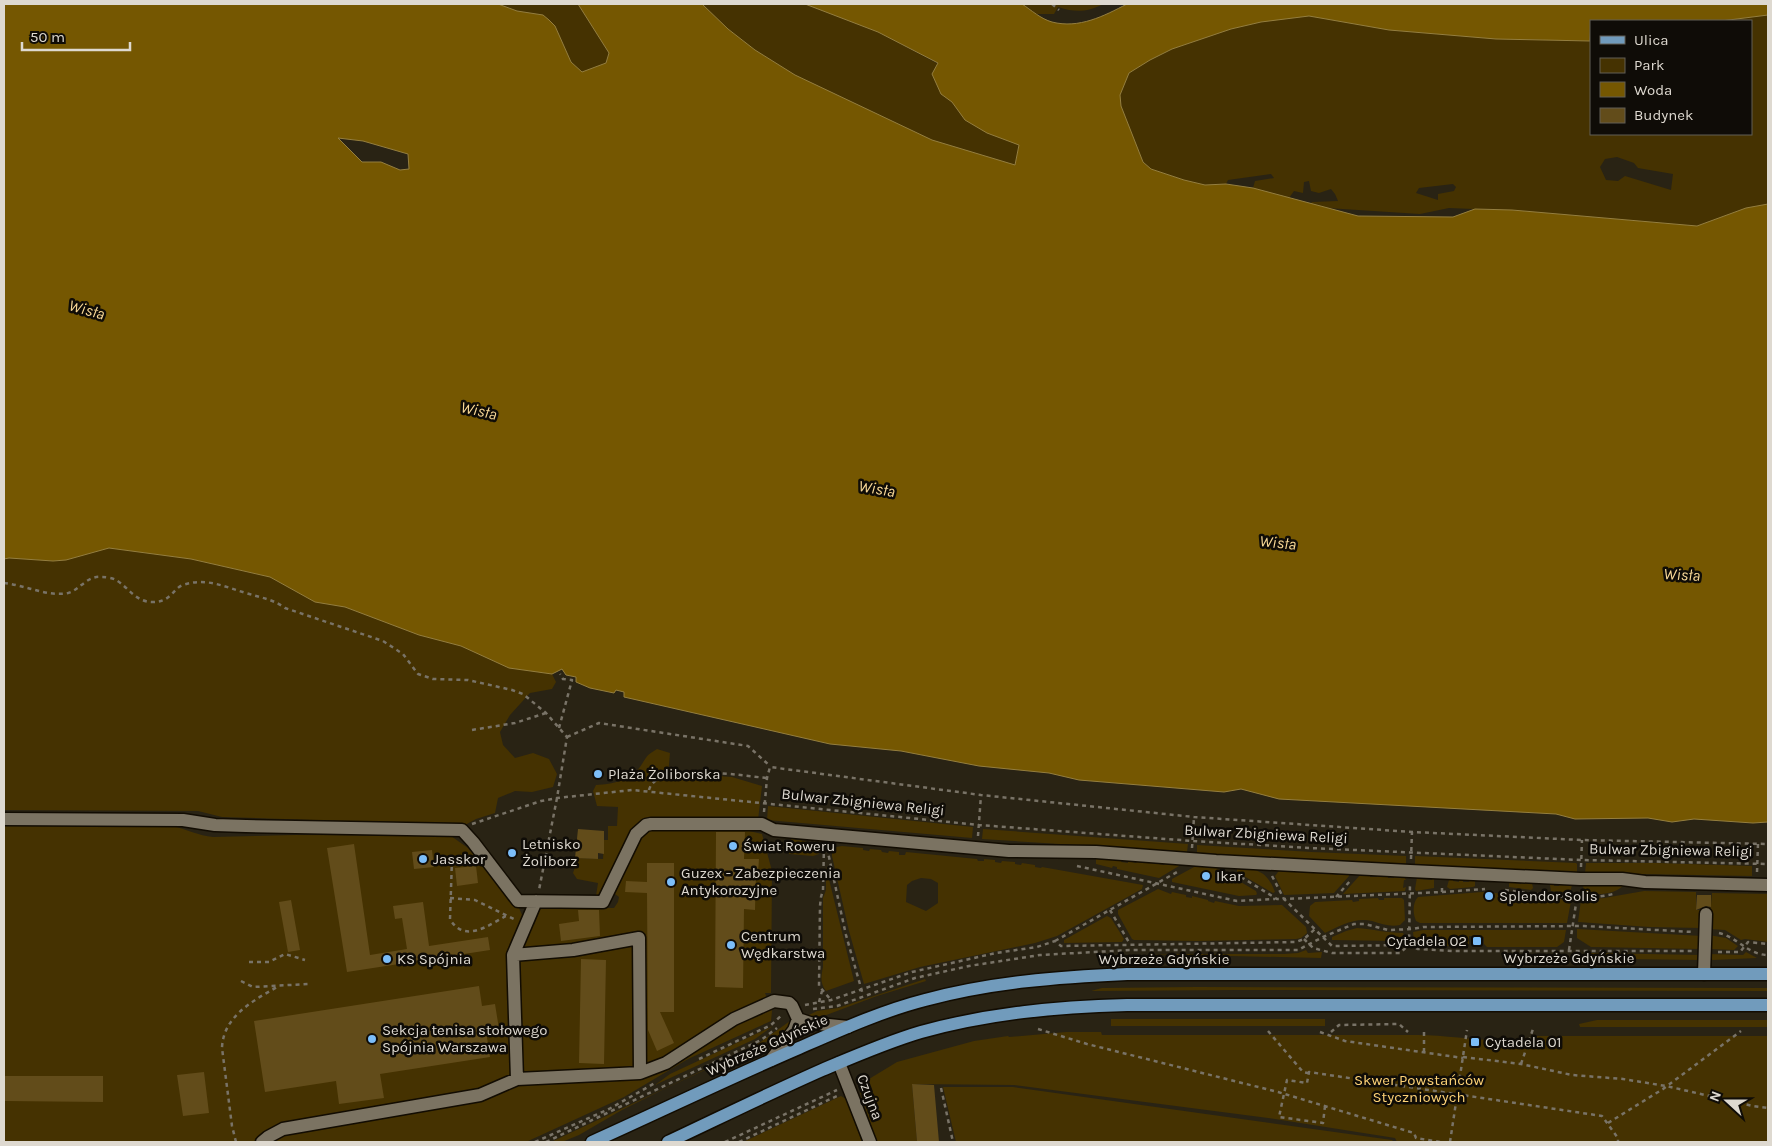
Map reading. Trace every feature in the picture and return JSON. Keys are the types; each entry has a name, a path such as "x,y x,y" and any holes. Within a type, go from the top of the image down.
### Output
{"main road":[{"name":"Wybrzeże Gdyńskie","path":"592,1142 771,1060 899,1007 966,990 1021,981 1127,974 1768,974"},
{"path":"668,1142 776,1090 864,1052 920,1032 989,1016 1059,1007 1165,1004 1768,1005"}],"street":[{"path":"4,818 183,820 214,825 462,830 518,901 603,902 636,834 646,825 762,824 774,830 1009,851 1096,852 1266,864 1580,879 1622,879 1645,882 1762,884"},
{"path":"517,1079 513,955 536,901"},
{"path":"1704,974 1706,914"},
{"path":"513,955 573,950 639,938 640,1073"},
{"path":"262,1142 282,1129 480,1095 517,1079 640,1073 666,1063 734,1019 767,1002 779,1000 789,1003 797,1018 794,1030 771,1060"},
{"path":"797,1018 810,1023 848,1027"},
{"name":"Czujna","path":"839,1063 870,1142"}],"path":[{"path":"1052,4 1059,10"},
{"path":"4,583 57,594 70,592 91,578 100,576 116,580 136,598 148,602 157,602 171,597 181,585 202,582 218,583 247,594 275,601 285,608 384,641 403,654 418,674 433,679 468,680 523,694 546,713 567,737"},
{"path":"559,728 572,680 563,679 560,674"},
{"path":"472,730 515,723 546,713"},
{"path":"567,737 599,723 748,746 770,767 981,796 1194,817 1412,832 1582,840 1768,844"},
{"path":"536,901 557,798 567,737"},
{"path":"762,824 770,767"},
{"path":"648,791 650,785 664,775 700,772 767,778"},
{"name":"Bulwar Zbigniewa Religi","path":"476,822 557,798 632,790 978,825 1193,841 1581,860 1768,864"},
{"path":"977,848 981,796"},
{"path":"1055,941 1159,884 1194,859 1194,817"},
{"path":"1304,939 1313,948 1332,953 1400,953 1409,945 1412,832"},
{"path":"824,835 818,981 822,991 831,1000"},
{"path":"824,835 846,935 863,995"},
{"path":"1569,950 1580,879 1582,840"},
{"path":"1758,844 1757,864 1762,884"},
{"path":"452,859 450,919 454,927 468,932 478,930 506,916"},
{"path":"1266,864 1284,899 1324,937 1332,946 1332,953"},
{"path":"1074,866 1237,901 1442,892 1443,873"},
{"path":"1239,875 1276,899"},
{"path":"450,898 475,900 526,926"},
{"path":"1110,910 1130,944"},
{"path":"1232,949 1298,950 1354,924 1365,924 1388,930 1423,927 1573,927 1720,932 1755,953 1768,955"},
{"path":"1332,946 1409,945 1418,949 1445,950 1740,952 1748,942 1768,944"},
{"path":"249,962 269,962 285,954 305,960"},
{"path":"241,981 253,988 308,984"},
{"path":"236,1142 222,1048 223,1038 233,1018 244,1008 279,986"},
{"path":"819,1002 822,991"},
{"path":"546,1142 761,1040 789,1020 797,1018"},
{"path":"1331,1032 1338,1025 1399,1024 1408,1032"},
{"path":"1521,1064 1534,1029"},
{"path":"1038,1030 1284,1094 1414,1133 1416,1138 1440,1142"},
{"path":"1450,1142 1467,1030"},
{"path":"1268,1031 1303,1072 1602,1116 1618,1138 1618,1142"},
{"path":"1424,1031 1424,1052"},
{"path":"1608,1123 1666,1086 1741,1031"},
{"path":"1320,1032 1345,1041 1521,1064 1572,1075 1622,1078 1768,1108"},
{"path":"1309,1073 1307,1083 1287,1080 1279,1117 1323,1123 1326,1106"},
{"path":"725,1142 839,1089 849,1087"},
{"path":"738,1142 845,1092 849,1087"},
{"path":"941,1088 953,1142"}],"green space":[{"path":"498,4 578,4 609,53 606,63 582,72 571,62 555,27 543,15 517,11"},
{"path":"702,4 805,4 878,32 938,64 987,133 1019,145 1015,165 921,157 755,50 728,29"},
{"path":"1022,4 1104,4 1081,11 1058,7 1054,14 1036,14"},
{"path":"1768,15 1768,205 1746,208 1697,226 1512,210 1480,209 1464,222 1448,217 1474,209 1449,208 1420,214 1327,208 1310,204 1312,202 1338,201 1335,194 1331,189 1319,193 1311,191 1309,181 1304,182 1303,193 1294,191 1289,198 1253,188 1255,181 1274,178 1271,174 1228,180 1226,184 1205,185 1151,169 1132,151 1115,99 1129,73 1150,60 1172,49 1231,29 1261,22 1309,16 1389,30 1496,39 1590,41 1590,135 1752,135 1752,20 1729,20","holes":["1617,157 1634,163 1638,168 1673,174 1671,190 1625,176 1618,181 1606,180 1600,167 1605,159","1453,184 1456,187 1454,191 1438,194 1438,200 1416,193 1419,188"]},
{"path":"109,548 191,559 270,577 315,602 345,607 419,635 461,646 509,668 552,674 556,682 552,689 530,693 510,715 500,732 503,745 515,758 533,753 549,759 557,774 553,787 532,792 515,791 498,798 495,813 465,825 222,817 198,811 4,810 4,559 66,560"},
{"path":"657,749 670,753 668,776 703,775 732,777 762,786 758,820 650,819 602,892 596,896 598,883 577,879 573,873 578,858 603,859 604,840 608,840 608,826 617,826 618,807 597,806 593,791 596,785 614,783 631,776 648,755"},
{"path":"768,806 973,827 972,838 767,820"},
{"name":"KS Spójnia","path":"4,825 172,826 213,837 296,835 451,836 468,848 519,908 522,920 534,925 541,907 614,908 619,897 615,894 614,889 640,835 649,829 745,830 762,834 772,871 771,993 765,993 772,1011 771,1021 688,1059 624,1097 526,1142 4,1142"},
{"path":"983,829 1188,844 1187,852 982,839"},
{"path":"791,839 805,841 803,851 805,853 812,853 814,846 819,854 813,856 789,854"},
{"path":"1197,845 1406,856 1406,865 1197,853"},
{"path":"836,847 863,848 863,850 869,851 870,849 881,850 888,853 889,851 899,852 899,855 905,855 906,852 977,859 978,861 984,861 984,859 995,860 995,862 1001,863 1002,861 1015,862 1015,864 1035,865 1035,867 1143,885 1142,889 1057,936 1035,943 920,967 864,984 849,931 832,856 832,852","holes":["921,878 931,879 938,883 938,903 926,911 906,902 907,885"]},
{"path":"1415,856 1576,863 1577,873 1415,865"},
{"path":"1096,859 1122,860 1121,862 1128,863 1128,861 1164,865 1165,863 1179,864 1179,866 1159,878 1117,869 1117,867 1113,866 1112,868 1096,864"},
{"path":"1586,863 1752,866 1752,876 1585,873"},
{"path":"1196,866 1215,867 1256,891 1257,894 1239,896 1172,882 1172,879"},
{"path":"826,867 854,981 826,991 821,977 823,967 823,898 826,890"},
{"path":"1237,868 1261,872 1269,880 1275,892 1273,893 1237,872"},
{"path":"1281,868 1297,871 1298,869 1309,873 1309,870 1325,874 1326,872 1332,872 1332,874 1338,875 1339,873 1349,874 1349,876 1334,893 1284,895 1275,876"},
{"path":"1361,874 1370,875 1370,877 1377,877 1377,875 1388,876 1388,878 1394,878 1394,876 1404,877 1406,880 1404,880 1403,888 1406,887 1405,891 1343,894"},
{"path":"1417,877 1418,879 1432,880 1433,877 1434,888 1416,891"},
{"path":"1451,878 1453,881 1459,882 1459,879 1463,879 1463,882 1469,882 1470,879 1475,880 1475,886 1450,889 1447,887"},
{"path":"1514,881 1521,884 1521,882 1532,883 1533,888 1531,890 1509,887 1509,882"},
{"path":"1551,883 1554,883 1554,886 1559,886 1560,883 1572,885 1570,893 1551,891"},
{"path":"1583,885 1623,886 1609,893 1584,894"},
{"path":"1158,889 1171,894 1172,892 1186,895 1186,897 1192,898 1192,896 1214,903 1215,901 1239,906 1282,905 1306,927 1307,933 1301,938 1296,939 1134,940 1118,914 1118,910"},
{"path":"1644,891 1696,892 1696,910 1702,910 1701,928 1578,922 1581,900"},
{"path":"1482,892 1571,901 1567,923 1420,923 1416,921 1414,909 1418,897"},
{"path":"1712,893 1768,894 1768,942 1741,940 1725,930 1709,929"},
{"path":"1378,898 1379,900 1384,900 1384,898 1402,898 1404,900 1405,920 1400,925 1360,920 1325,933 1309,916 1310,906 1315,902 1352,900 1353,902 1359,901 1359,899"},
{"path":"1107,916 1111,918 1124,939 1122,942 1064,943 1064,940"},
{"path":"1357,928 1403,933 1404,935 1397,941 1332,940 1332,937"},
{"path":"1577,929 1702,936 1701,949 1591,947 1577,938"},
{"path":"1423,930 1566,930 1564,942 1557,947 1487,947 1484,944 1484,937 1469,936 1469,944 1465,946 1421,946 1414,941 1413,932"},
{"path":"1709,935 1726,938 1738,946 1734,950 1710,949"},
{"path":"1306,950 1308,953 1322,952 1321,958 1146,954 1284,954 1298,953"},
{"path":"1746,952 1757,958 1713,960 1710,959 1709,954 1743,955"},
{"path":"1587,953 1701,955 1700,960 1618,959 1585,955"},
{"path":"925,979 926,981 877,996 821,1017 807,1016 817,1011 838,1008"},
{"path":"1102,988 1768,988 1768,991 1091,991"},
{"path":"1111,1019 1325,1019 1325,1026 1111,1026"},
{"path":"1597,1020 1768,1020 1768,1027 1580,1027 1579,1024"},
{"path":"790,1021 788,1030 783,1034 664,1089 622,1110 579,1135 562,1142 551,1142 755,1046"},
{"path":"773,1026 755,1039 655,1085 670,1074"},
{"name":"Skwer Powstańców Styczniowych","path":"1066,1032 1101,1032 1102,1035 1432,1035 1492,1040 1522,1039 1536,1036 1768,1036 1768,1142 1397,1142 1395,1138 1275,1119 1014,1085 912,1084 917,1142 877,1142 860,1093 869,1079 897,1062 974,1041 1008,1036"},
{"path":"943,1087 1013,1087 1392,1140 1394,1142 956,1142"},
{"path":"841,1096 846,1099 862,1142 743,1142"}],"water":[{"name":"Wisła","path":"4,4 498,4 517,11 543,15 555,26 571,62 582,72 606,63 609,53 578,4 702,4 728,29 755,50 795,75 932,140 1015,165 1019,145 987,133 965,120 952,102 941,94 932,74 938,63 878,32 805,4 1022,4 1048,21 1072,24 1100,17 1127,4 1768,4 1768,15 1729,20 1590,20 1590,41 1496,39 1389,30 1309,16 1261,22 1231,29 1172,49 1150,60 1129,73 1120,95 1121,106 1143,162 1151,169 1205,185 1226,184 1253,188 1358,216 1453,217 1475,209 1512,210 1697,226 1746,208 1768,204 1768,822 1753,823 1694,819 1672,822 1648,818 1575,819 1556,814 1279,799 1241,789 1224,792 1079,780 1049,773 979,766 901,751 830,744 624,697 624,692 616,690 614,693 590,688 576,682 576,677 566,675 562,669 552,674 509,668 461,646 419,635 345,607 315,602 270,577 191,559 109,548 66,560 4,559","holes":["338,138 363,141 408,154 409,169 400,170 381,162 362,162"]}],"building":[{"path":"578,829 604,831 604,854 598,853 598,859 575,858"},
{"path":"716,832 745,832 744,859 759,859 758,873 756,873 755,910 744,909 743,988 715,987"},
{"path":"354,844 370,955 407,949 402,918 395,919 393,906 423,902 429,946 488,937 490,950 347,972 327,848"},
{"name":"Jasskor","path":"432,850 434,867 414,869 412,852"},
{"path":"647,863 674,863 674,1012 660,1012 674,1043 657,1051 648,1030 647,893 625,892 626,881 647,882"},
{"path":"476,866 478,883 457,886 455,868"},
{"path":"1697,895 1711,895 1711,907 1706,906 1696,910"},
{"path":"291,900 300,950 288,952 279,902"},
{"path":"578,910 599,910 600,936 561,941 559,924 579,921"},
{"path":"581,959 606,960 604,1064 579,1063"},
{"name":"Sekcja tenisa stołowego Spójnia Warszawa","path":"479,986 482,1006 495,1004 499,1029 486,1031 490,1057 380,1074 384,1098 339,1104 336,1081 265,1092 254,1021"},
{"path":"204,1072 209,1113 183,1116 177,1075"},
{"path":"4,1076 103,1076 103,1102 4,1101"},
{"path":"912,1084 934,1085 939,1142 917,1142"}],"place":[{"name":"Plaża Żoliborska","path":"598,774"},
{"name":"Świat Roweru","path":"733,846"},
{"name":"Letnisko Żoliborz","path":"512,853"},
{"name":"Jasskor","path":"423,859"},
{"name":"Ikar","path":"1206,876"},
{"name":"Guzex - Zabezpieczenia Antykorozyjne","path":"671,882"},
{"name":"Splendor Solis","path":"1489,896"},
{"name":"Cytadela 02","path":"1477,941"},
{"name":"Centrum Wędkarstwa","path":"731,945"},
{"name":"KS Spójnia","path":"387,959"},
{"name":"Sekcja tenisa stołowego Spójnia Warszawa","path":"372,1039"},
{"name":"Cytadela 01","path":"1475,1042"}]}
